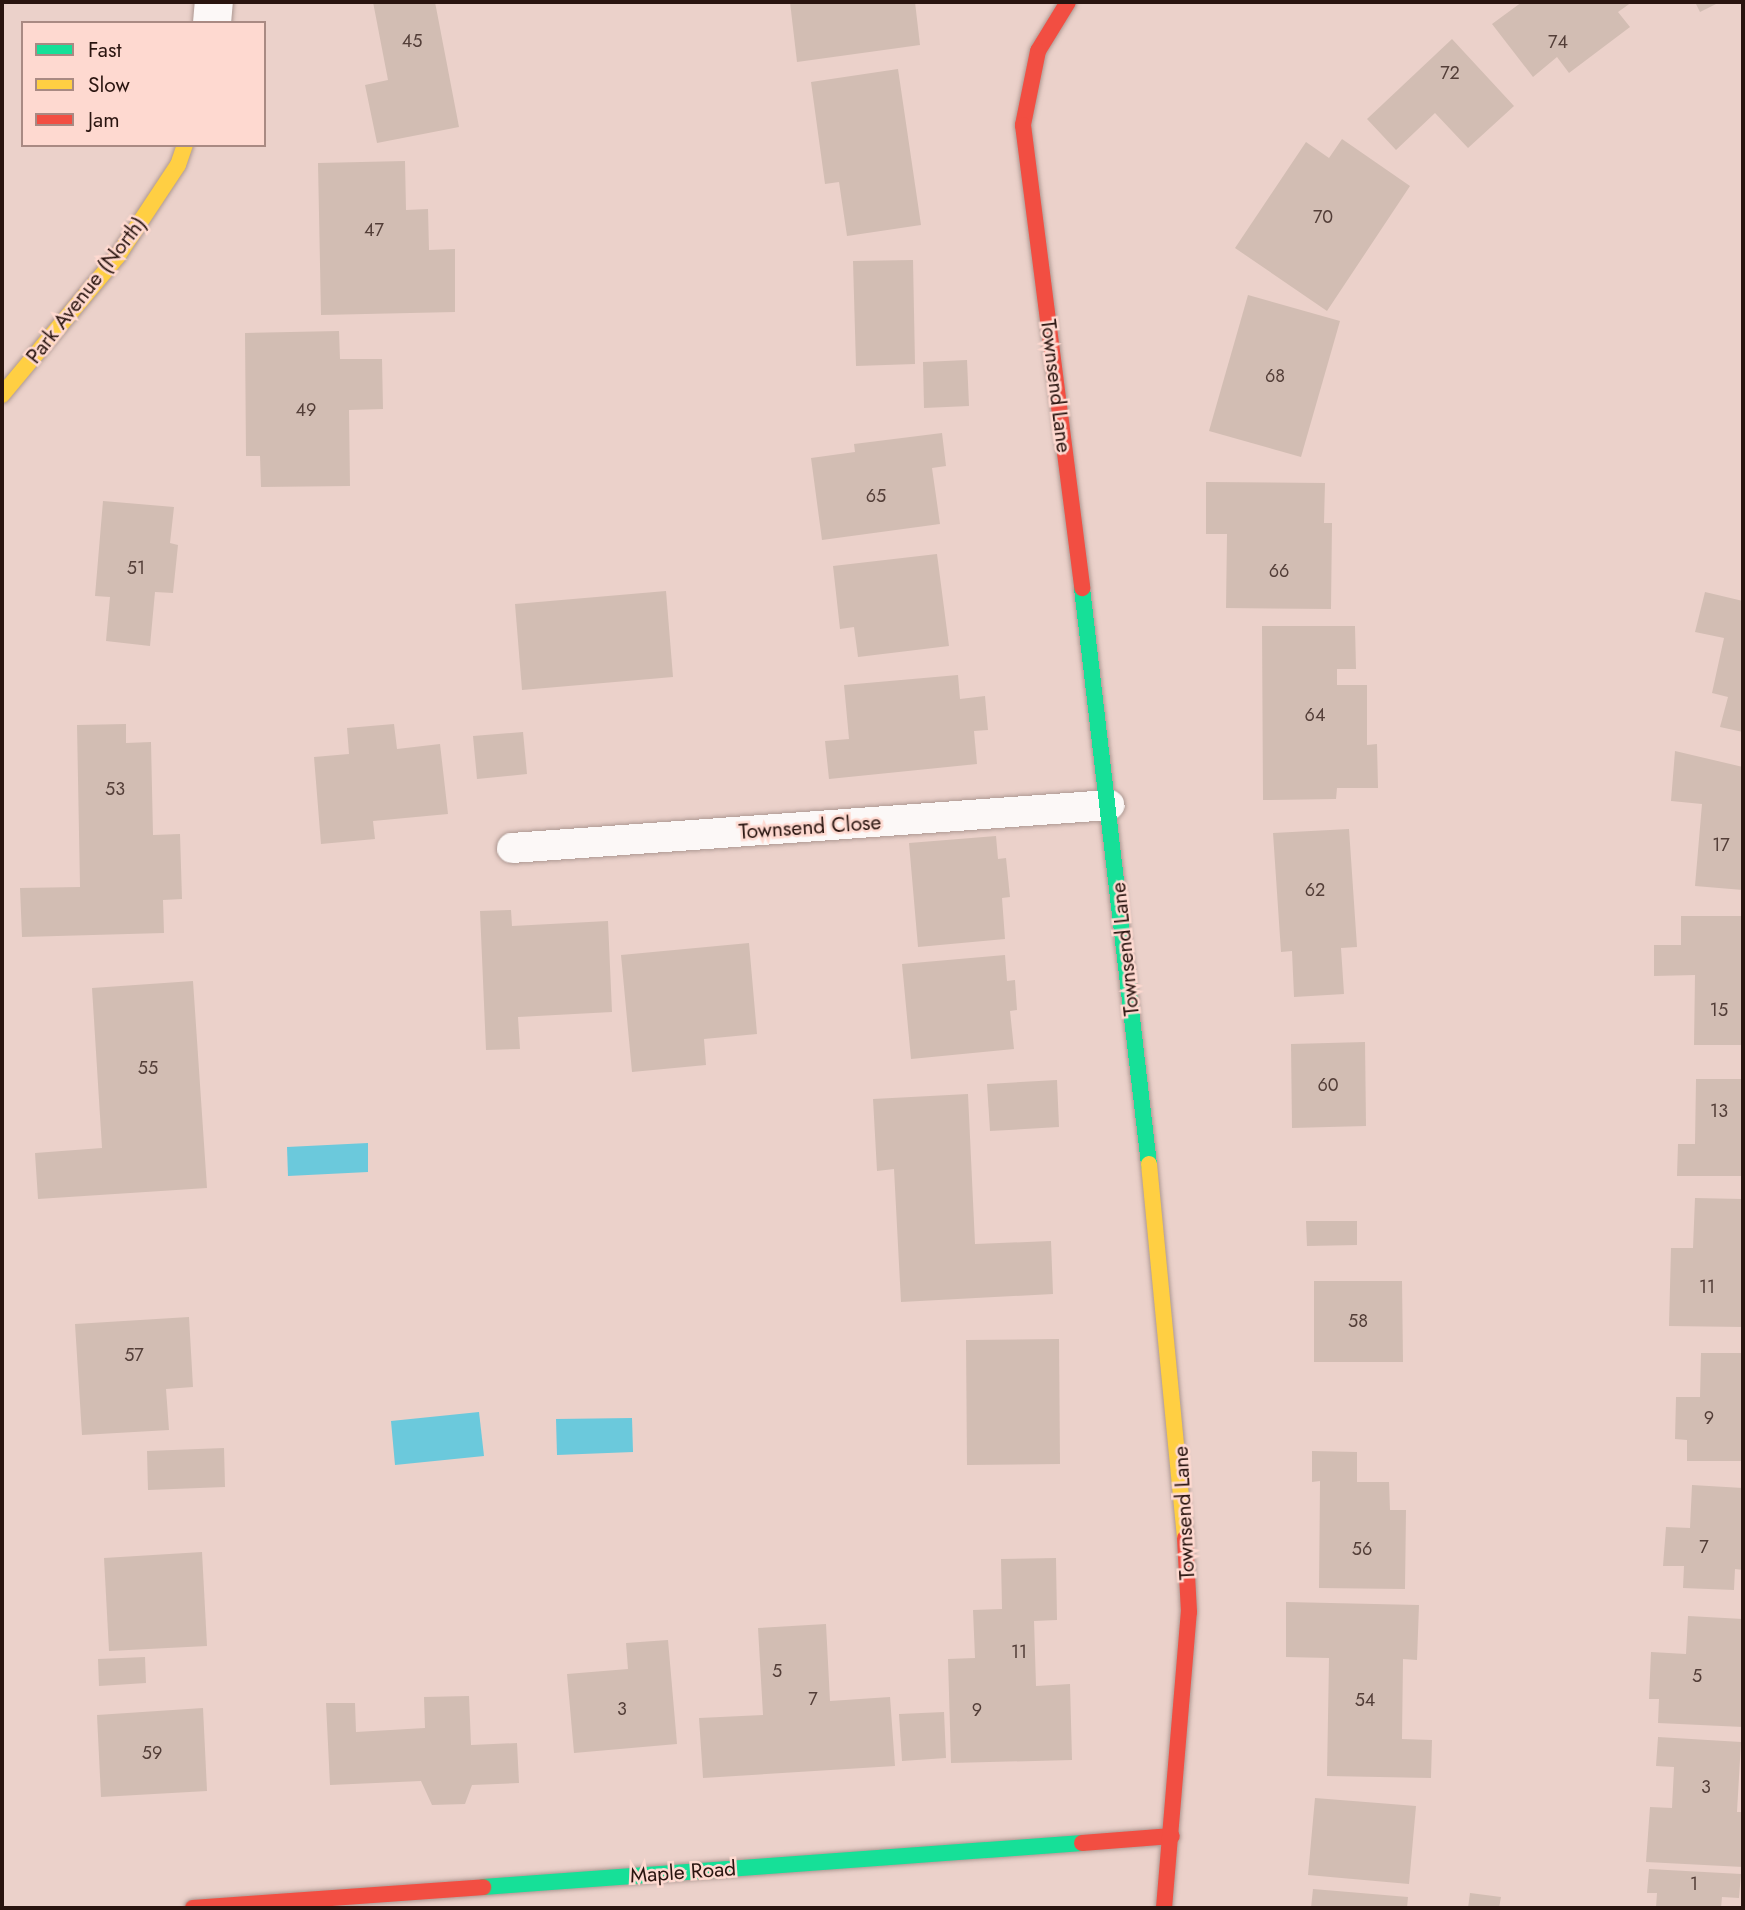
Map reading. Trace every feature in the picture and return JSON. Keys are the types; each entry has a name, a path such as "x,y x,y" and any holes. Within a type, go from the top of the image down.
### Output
{"street":[{"path":"212,21 214,2"},
{"name":"Townsend Lane","path":"1068,2 1038,51 1023,125 1108,805 1181,1455 1189,1612 1164,1908"},
{"name":"Park Avenue (North)","path":"2,395 117,257 178,165 184,147"},
{"name":"Maple Road","path":"193,1908 1172,1836"}],"lane":[{"name":"Townsend Close","path":"512,848 1108,805"}],"water":[{"path":"368,1143 368,1172 288,1176 287,1147"},
{"path":"479,1412 484,1456 395,1465 391,1421"},
{"path":"632,1418 633,1452 557,1455 556,1419"}],"building":[{"path":"373,2 435,2 459,127 377,143 365,85 388,80"},
{"path":"790,2 915,2 920,45 797,62"},
{"path":"1522,2 1632,2 1618,12 1630,27 1569,73 1557,57 1533,77 1492,24"},
{"path":"1695,2 1720,2 1700,12"},
{"path":"1452,39 1514,106 1468,148 1435,113 1396,150 1367,119"},
{"path":"898,69 921,225 847,236 839,182 825,184 811,82"},
{"path":"1342,139 1410,186 1327,311 1235,248 1306,142 1329,158"},
{"path":"405,161 406,210 428,209 429,250 455,249 455,312 321,315 318,163"},
{"path":"913,260 915,364 856,366 853,261"},
{"path":"1248,295 1340,321 1301,457 1209,431"},
{"path":"339,331 340,359 382,359 383,409 349,410 350,486 261,487 260,456 246,456 245,333"},
{"path":"967,360 969,406 924,408 923,362"},
{"path":"942,433 946,466 932,468 940,524 822,540 811,458 855,452 854,444"},
{"path":"1206,482 1325,483 1324,523 1332,523 1331,609 1226,608 1227,534 1206,534"},
{"path":"103,501 174,507 170,543 178,545 173,593 155,592 150,646 106,641 110,597 95,596"},
{"path":"937,554 949,646 858,657 854,627 840,629 833,566"},
{"path":"666,591 673,677 522,690 515,604"},
{"path":"1705,592 1743,601 1743,732 1720,727 1728,697 1712,693 1724,638 1695,632"},
{"path":"1262,626 1355,626 1356,669 1337,669 1337,685 1367,685 1367,745 1377,744 1378,788 1337,788 1336,799 1263,800"},
{"path":"958,675 960,699 985,696 988,730 974,731 977,764 829,779 825,741 849,739 844,685"},
{"path":"126,724 126,743 151,742 153,835 180,834 182,899 163,900 164,933 22,937 20,888 80,887 77,725"},
{"path":"394,724 397,749 440,744 448,814 373,821 375,839 321,844 314,757 349,754 347,728"},
{"path":"523,732 527,774 477,779 473,736"},
{"path":"1675,751 1743,767 1743,890 1695,886 1702,804 1671,801"},
{"path":"1349,829 1357,947 1341,948 1344,994 1294,997 1292,951 1281,952 1273,833"},
{"path":"996,836 998,859 1006,858 1010,897 1002,898 1005,939 918,947 909,843"},
{"path":"511,910 512,926 608,921 612,1012 518,1017 520,1049 486,1050 480,911"},
{"path":"1681,916 1743,916 1743,1045 1694,1045 1695,975 1654,976 1654,945 1681,945"},
{"path":"749,943 757,1034 704,1039 706,1065 632,1072 621,955"},
{"path":"1005,955 1007,981 1015,980 1017,1010 1010,1011 1014,1049 911,1059 902,964"},
{"path":"193,981 207,1188 38,1199 35,1153 102,1148 92,988"},
{"path":"1365,1042 1366,1126 1292,1128 1291,1044"},
{"path":"1696,1079 1743,1079 1743,1176 1677,1176 1678,1144 1695,1144"},
{"path":"1057,1080 1059,1127 990,1131 987,1084"},
{"path":"968,1094 975,1244 1051,1241 1053,1294 901,1302 894,1169 877,1171 873,1099"},
{"path":"1695,1198 1743,1199 1743,1327 1669,1326 1671,1248 1693,1248"},
{"path":"1306,1221 1357,1221 1357,1245 1307,1246"},
{"path":"1314,1281 1402,1281 1403,1362 1314,1362"},
{"path":"189,1317 193,1387 166,1389 169,1430 82,1435 75,1324"},
{"path":"1059,1339 1060,1464 967,1465 966,1340"},
{"path":"1701,1353 1743,1353 1743,1461 1687,1461 1687,1440 1675,1439 1676,1397 1700,1397"},
{"path":"224,1448 225,1487 148,1490 147,1451"},
{"path":"1312,1451 1357,1452 1357,1482 1389,1482 1390,1510 1406,1510 1405,1589 1319,1588 1320,1481 1312,1482"},
{"path":"1692,1485 1743,1488 1743,1570 1735,1569 1734,1590 1683,1588 1684,1566 1663,1566 1666,1527 1690,1528"},
{"path":"202,1552 207,1646 109,1651 104,1558"},
{"path":"1056,1558 1057,1620 1034,1621 1036,1686 1070,1684 1072,1760 951,1763 948,1659 975,1658 973,1610 1002,1609 1001,1559"},
{"path":"1286,1602 1419,1605 1417,1660 1403,1659 1402,1739 1432,1740 1431,1778 1327,1776 1329,1658 1286,1657"},
{"path":"1688,1616 1743,1619 1743,1727 1658,1723 1659,1699 1649,1699 1651,1652 1686,1654"},
{"path":"826,1624 830,1701 890,1697 895,1766 703,1778 699,1718 763,1715 758,1628"},
{"path":"668,1640 677,1744 574,1753 567,1674 628,1669 626,1643"},
{"path":"145,1657 146,1683 99,1686 98,1659"},
{"path":"469,1696 471,1745 517,1743 519,1783 472,1785 465,1804 432,1805 421,1781 330,1785 326,1703 355,1703 356,1732 425,1728 424,1697"},
{"path":"203,1708 207,1791 101,1797 97,1715"},
{"path":"944,1712 946,1758 902,1761 899,1714"},
{"path":"1658,1737 1741,1742 1737,1812 1743,1812 1743,1867 1646,1862 1650,1807 1672,1808 1674,1767 1656,1766"},
{"path":"1315,1798 1416,1806 1409,1884 1308,1875"},
{"path":"1649,1869 1741,1874 1739,1898 1722,1897 1721,1908 1656,1908 1657,1893 1647,1893"},
{"path":"1313,1889 1408,1897 1407,1908 1311,1908"},
{"path":"1470,1893 1501,1897 1499,1908 1468,1908"}],"traffic: fast":[{"path":"1082,588 1149,1164"},
{"path":"483,1887 1082,1843"}],"traffic: slow":[{"path":"2,395 117,257 178,165 184,147"},
{"path":"1149,1164 1185,1538"}],"traffic: jam":[{"path":"1068,2 1038,51 1023,125 1082,588"},
{"path":"1164,1908 1189,1612 1185,1538"},
{"path":"1082,1843 1172,1836"},
{"path":"193,1908 483,1887"}]}
